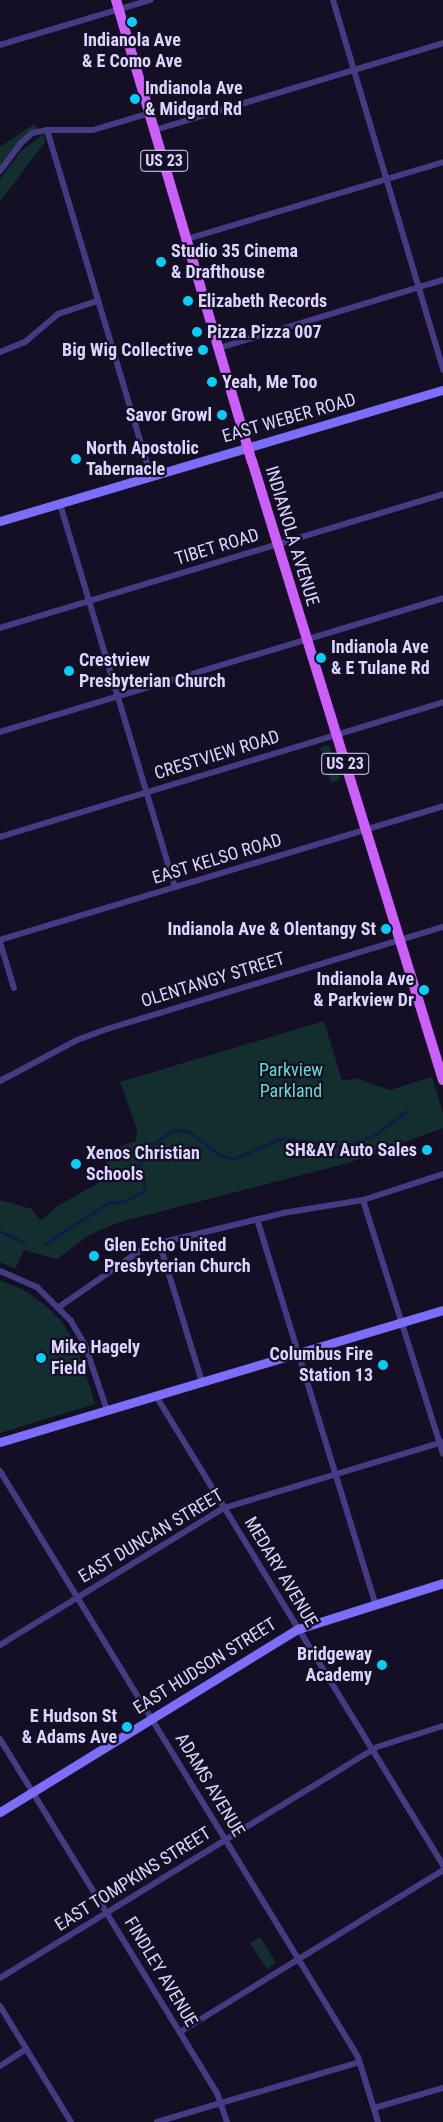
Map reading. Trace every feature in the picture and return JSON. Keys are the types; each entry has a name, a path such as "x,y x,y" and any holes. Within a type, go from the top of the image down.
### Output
{"main road":[{"name":"INDIANOLA AVENUE","path":"118,5 277,544 443,1080"}],"street":[{"path":"0,44 118,5 150,0"},
{"path":"332,0 443,370"},
{"path":"155,130 443,43"},
{"path":"0,171 27,137 47,130 93,130 150,113"},
{"path":"47,130 151,476"},
{"path":"187,239 443,162"},
{"path":"219,348 443,280"},
{"path":"0,352 25,342 58,314 97,301"},
{"name":"EAST WEBER ROAD","path":"0,521 443,390"},
{"name":"TIBET ROAD","path":"0,628 443,494"},
{"path":"60,504 175,887"},
{"path":"0,732 443,598"},
{"name":"CRESTVIEW ROAD","path":"0,837 443,702"},
{"name":"EAST KELSO ROAD","path":"0,941 443,806"},
{"name":"OLENTANGY STREET","path":"0,1081 99,1031 443,927"},
{"path":"0,941 14,988"},
{"path":"59,1307 136,1252 159,1242 256,1219 329,1204 363,1200 443,1174"},
{"path":"363,1200 441,1442 443,1454"},
{"path":"256,1219 375,1603"},
{"path":"159,1242 202,1382"},
{"path":"0,1271 32,1285 59,1307 85,1345 107,1410"},
{"path":"0,1442 443,1310"},
{"name":"MEDARY AVENUE","path":"156,1396 443,1865"},
{"name":"EAST DUNCAN STREET","path":"0,1645 224,1508 441,1442"},
{"name":"ADAMS AVENUE","path":"0,1470 299,1959 358,2059 378,2122"},
{"name":"EAST HUDSON STREET","path":"0,1812 298,1628 443,1583"},
{"name":"EAST TOMPKINS STREET","path":"0,1978 372,1749 443,1726"},
{"name":"FINDLEY AVENUE","path":"0,1739 180,2032 221,2103 227,2122"},
{"path":"180,2032 443,1870"},
{"path":"0,2006 71,2122"},
{"path":"0,2066 26,2050"},
{"path":"156,2122 358,2059"},
{"path":"374,2108 443,2088"}],"green space":[{"path":"34,124 38,128 32,131 0,171 0,147"},
{"path":"44,134 45,142 0,202 0,179 21,151"},
{"path":"329,745 340,780 331,783 320,748"},
{"name":"Parkview Parkland","path":"324,1021 342,1081 356,1078 390,1090 432,1077 443,1113 443,1128 348,1163 120,1222 89,1235 57,1259 24,1250 15,1269 0,1262 0,1200 32,1209 39,1219 43,1219 56,1207 107,1178 105,1165 113,1149 136,1141 137,1129 120,1082"},
{"name":"Mike Hagely Field","path":"0,1280 24,1290 45,1305 63,1323 78,1349 95,1404 0,1433"},
{"path":"260,1937 276,1963 267,1969 250,1943"}],"waterway":[{"path":"45,1244 108,1203 125,1201 142,1192 145,1187 139,1167 142,1160 153,1144 174,1130 188,1131 218,1154 234,1159 282,1138 338,1146 356,1143 376,1134 406,1111"},
{"path":"0,1231 24,1242"}],"place":[{"name":"Indianola Ave & E Como Ave","path":"132,22"},
{"name":"Indianola Ave & Midgard Rd","path":"135,99"},
{"name":"Studio 35 Cinema & Drafthouse","path":"161,262"},
{"name":"Elizabeth Records","path":"188,301"},
{"name":"Pizza Pizza 007","path":"197,332"},
{"name":"Big Wig Collective","path":"203,350"},
{"name":"Yeah, Me Too","path":"212,382"},
{"name":"Savor Growl","path":"222,415"},
{"name":"North Apostolic Tabernacle","path":"76,459"},
{"name":"Indianola Ave & E Tulane Rd","path":"321,658"},
{"name":"Crestview Presbyterian Church","path":"69,671"},
{"name":"Indianola Ave & Olentangy St","path":"386,929"},
{"name":"Indianola Ave & Parkview Dr","path":"424,990"},
{"name":"SH&AY Auto Sales","path":"427,1150"},
{"name":"Xenos Christian Schools","path":"76,1164"},
{"name":"Glen Echo United Presbyterian Church","path":"94,1256"},
{"name":"Mike Hagely Field","path":"41,1358"},
{"name":"Columbus Fire Station 13","path":"383,1365"},
{"name":"Bridgeway Academy","path":"382,1665"},
{"name":"E Hudson St & Adams Ave","path":"127,1727"}]}
